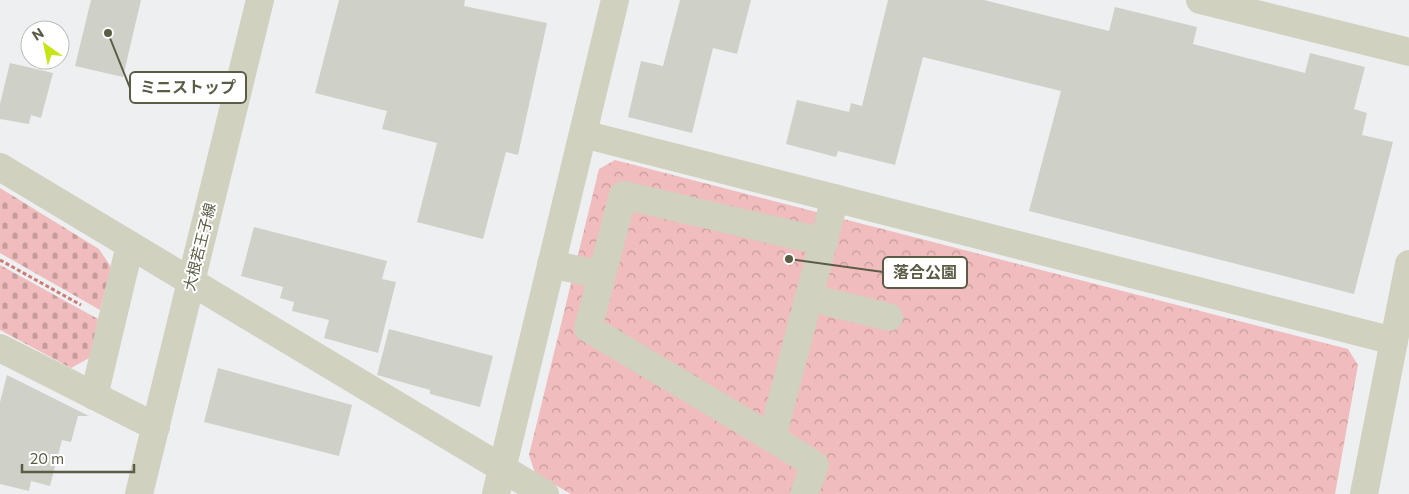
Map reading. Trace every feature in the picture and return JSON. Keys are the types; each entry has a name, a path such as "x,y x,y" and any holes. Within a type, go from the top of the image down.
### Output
{"street":[{"name":"大根若王子線","path":"139,494 260,0"},
{"path":"499,481 615,0"},
{"path":"1200,0 1409,52"},
{"path":"582,134 1394,341"},
{"path":"0,167 192,282 499,481 545,494"},
{"path":"804,494 815,465 588,328 623,195 824,242"},
{"path":"772,438 811,298 835,198"},
{"path":"94,396 130,245"},
{"path":"551,264 601,275"},
{"path":"1364,494 1409,264"},
{"path":"811,298 889,317"},
{"path":"0,348 156,428"}],"path":[{"path":"0,260 112,322"}],"green space":[{"path":"615,160 1348,349 1358,365 1335,494 571,494 535,473 529,455 599,169"},
{"path":"0,188 99,249 111,267 100,310 0,253"},
{"path":"0,265 98,319 91,357 71,368 0,330"}],"building":[{"path":"91,0 141,0 123,77 75,66"},
{"path":"339,0 465,0 464,6 547,23 518,155 506,152 483,239 417,222 437,143 382,129 387,111 315,93"},
{"path":"680,0 751,0 737,54 713,48 692,133 628,117 641,61 663,66"},
{"path":"888,0 984,0 1109,31 1115,7 1197,27 1193,44 1305,73 1310,53 1365,67 1354,109 1367,113 1362,135 1393,142 1354,294 1029,211 1061,91 923,57 895,165 838,151 836,157 786,144 797,100 849,112 851,103 862,106"},
{"path":"10,63 20,65 20,70 40,70 53,73 41,118 31,115 29,124 0,119 0,104"},
{"path":"254,227 387,261 382,279 396,282 378,353 324,338 329,320 292,311 294,302 280,298 283,287 241,276"},
{"path":"389,329 493,356 480,407 430,394 430,390 377,375"},
{"path":"218,368 352,405 339,456 204,422"},
{"path":"7,375 89,416 78,416 71,442 62,440 50,486 31,481 29,491 0,484 0,402"}],"place":[{"name":"ミニストップ","path":"108,33"},
{"name":"落合公園","path":"789,259"}]}
